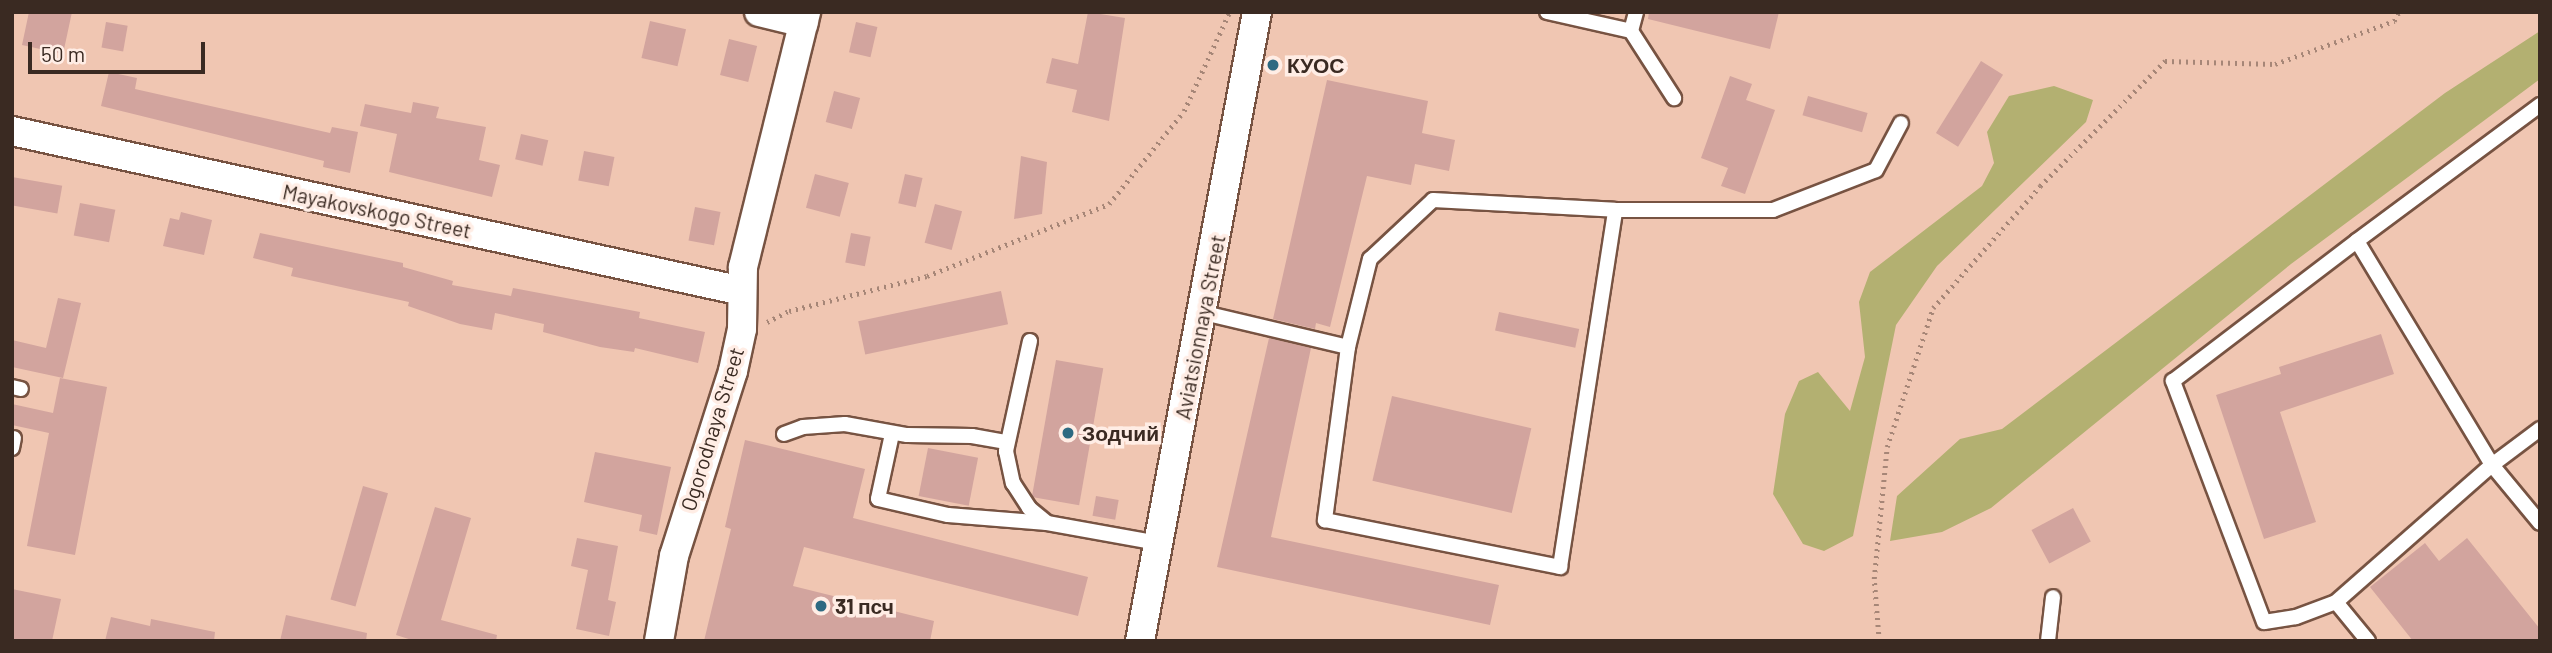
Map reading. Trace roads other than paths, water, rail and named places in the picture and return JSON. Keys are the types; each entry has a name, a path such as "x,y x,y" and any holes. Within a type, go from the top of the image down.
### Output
{"street":[{"path":"759,12 805,18"},
{"name":"Aviatsionnaya Street","path":"1140,641 1204,313 1257,12"},
{"name":"Ogorodnaya Street","path":"659,641 674,556 738,345 743,267 805,18"},
{"name":"Mayakovskogo Street","path":"12,131 742,291"}],"lane":[{"path":"1547,12 1631,31 1674,98"},
{"path":"1631,31 1636,12"},
{"path":"2540,104 2173,381 2264,622 2296,617 2336,602 2492,465 2540,429"},
{"path":"1615,210 1560,567 1325,520 1348,347 1370,259 1433,200 1615,210 1773,210 1876,170 1901,123"},
{"path":"2357,241 2492,465 2540,523"},
{"path":"1204,313 1348,347"},
{"path":"1030,341 1019,409 1006,442 1013,482 1029,508 1047,523"},
{"path":"784,434 803,427 845,424 892,433 1006,442"},
{"path":"892,433 877,499 948,515 1047,523 1158,543"},
{"path":"2048,641 2053,597"},
{"path":"2336,602 2368,641"}],"place":[{"name":"КУОС","path":"1273,65"},
{"name":"Зодчий","path":"1068,433"},
{"name":"31 псч","path":"821,606"}]}
